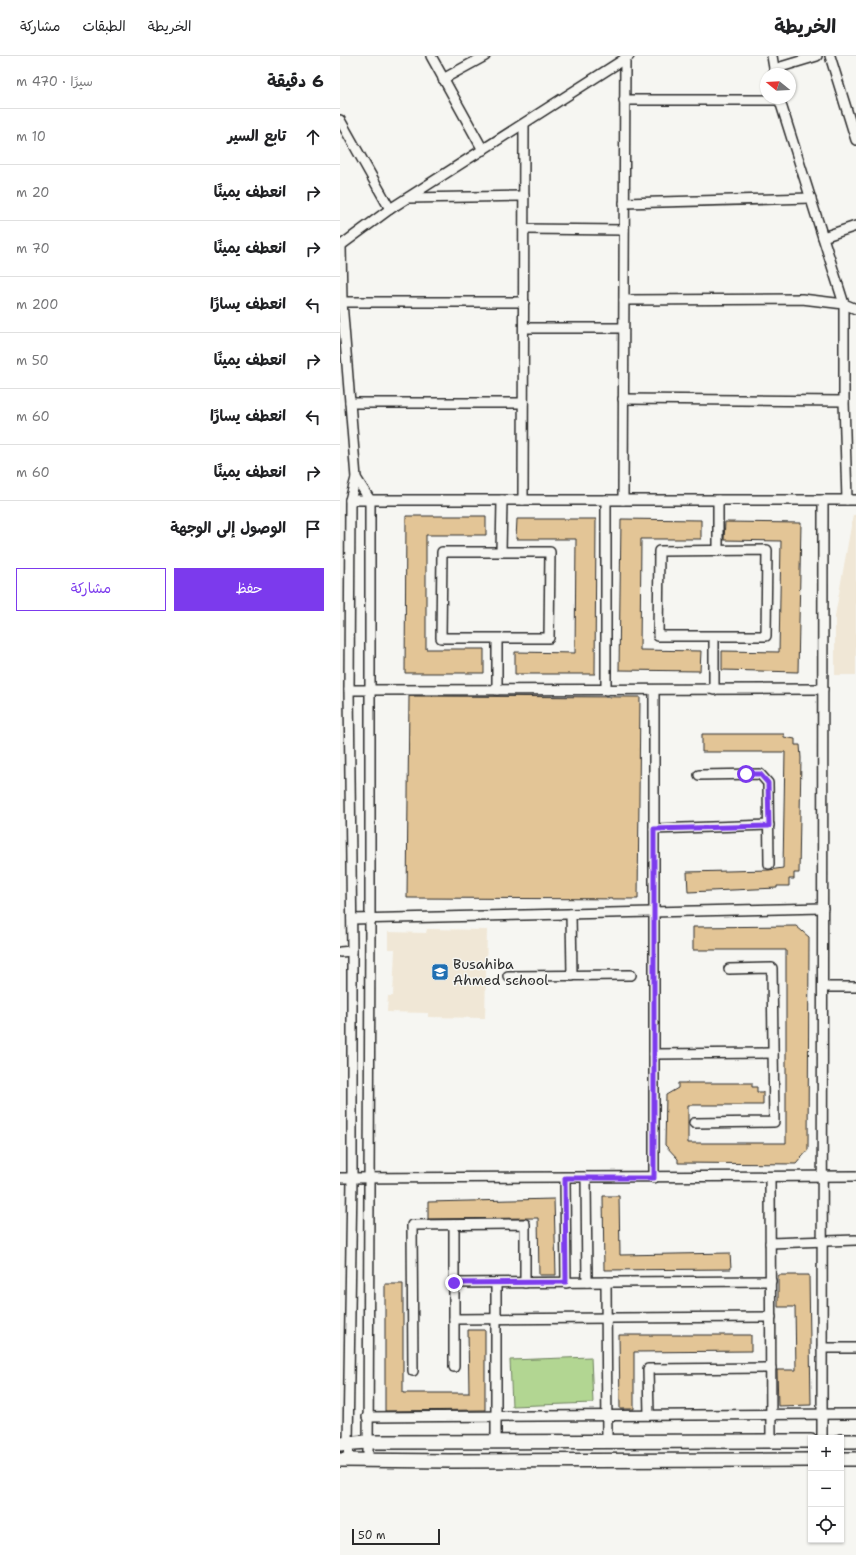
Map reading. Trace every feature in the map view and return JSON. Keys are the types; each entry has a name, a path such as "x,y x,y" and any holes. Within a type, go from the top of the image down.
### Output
{"main road":[{"path":"344,1444 368,1442 808,1441"},
{"path":"844,1441 856,1441"},
{"path":"844,1459 856,1459"},
{"path":"344,1460 808,1460"}],"street":[{"path":"431,56 483,150"},
{"path":"444,79 484,56"},
{"path":"772,56 774,68"},
{"path":"783,68 817,56"},
{"path":"830,56 851,109 856,140"},
{"path":"623,500 624,100 627,57"},
{"path":"344,1460 344,1402 352,1178 352,919 348,690 350,500 356,478 342,302 340,246 408,198 627,57"},
{"path":"624,100 760,99"},
{"path":"350,500 852,500 844,401 844,304 781,104"},
{"path":"340,120 390,210"},
{"path":"523,500 524,124"},
{"path":"408,198 524,196"},
{"path":"624,203 811,198"},
{"path":"823,237 856,226"},
{"path":"524,230 624,230"},
{"path":"624,300 802,299 844,304 856,309"},
{"path":"342,302 524,302"},
{"path":"524,328 624,328"},
{"path":"623,399 844,401"},
{"path":"350,403 523,403"},
{"path":"356,478 370,500 368,1461"},
{"path":"501,552 502,500"},
{"path":"606,500 606,690"},
{"path":"718,500 718,551"},
{"path":"822,1435 823,500"},
{"path":"767,550 766,636 714,636 658,636 659,551 767,550"},
{"path":"442,552 550,552 549,638 497,638 441,638 442,552"},
{"path":"714,636 714,690"},
{"path":"497,638 497,690"},
{"path":"348,690 823,689"},
{"path":"654,690 654,1178"},
{"path":"699,775 760,774 768,783 769,864"},
{"path":"654,829 769,826"},
{"path":"352,919 823,908"},
{"path":"571,914 572,976"},
{"path":"340,952 352,951"},
{"path":"694,1123 774,1122 772,968 729,969"},
{"path":"508,976 632,975"},
{"path":"822,987 856,987"},
{"path":"654,1054 773,1053"},
{"path":"340,1178 654,1178 856,1176"},
{"path":"770,1177 771,1441"},
{"path":"565,1178 566,1282"},
{"path":"586,1178 587,1282"},
{"path":"413,1371 412,1225 525,1224 525,1283"},
{"path":"454,1225 454,1367"},
{"path":"770,1243 856,1240"},
{"path":"606,1282 607,1442"},
{"path":"454,1283 771,1282"},
{"path":"496,1283 496,1442"},
{"path":"454,1319 771,1318"},
{"path":"822,1348 856,1348"},
{"path":"648,1415 648,1369 771,1368"},
{"path":"367,1417 822,1413 856,1414"}],"shaded area":[{"path":"853,515 856,515 856,675 835,675 835,616"},
{"name":"Busahiba Ahmed school","path":"427,929 487,930 485,1018 428,1017 428,1013 387,1012 388,996 393,996 395,949 388,949 388,932 426,933"}],"green space":[{"path":"591,1357 593,1403 512,1406 510,1360"}],"building":[{"path":"406,516 486,516 486,535 426,535 426,649 484,649 484,673 405,673"},
{"path":"517,519 596,519 595,674 515,674 515,652 575,653 576,539 516,539"},
{"path":"621,519 701,520 701,539 641,539 640,650 701,651 700,671 619,670"},
{"path":"725,522 801,523 798,672 722,670 722,651 779,652 781,541 724,540"},
{"path":"409,696 640,697 638,899 407,898"},
{"path":"702,734 784,734 784,737 795,739 795,745 800,745 799,873 794,873 794,879 789,879 789,886 777,886 777,888 688,892 687,872 769,870 783,868 785,752 702,752"},
{"path":"796,926 809,937 808,1150 796,1164 678,1163 678,1159 665,1145 666,1095 678,1088 678,1083 752,1083 752,1087 757,1087 757,1092 763,1092 763,1105 688,1105 688,1143 786,1143 786,950 693,950 693,927"},
{"path":"603,1196 619,1196 620,1255 730,1253 731,1269 604,1270"},
{"path":"554,1199 556,1275 539,1275 538,1218 428,1219 428,1202"},
{"path":"778,1275 809,1275 811,1405 778,1406 777,1370 796,1370 795,1307 778,1307"},
{"path":"385,1284 403,1284 403,1393 469,1393 468,1330 485,1330 485,1410 385,1411"},
{"path":"619,1335 751,1335 751,1351 634,1352 634,1409 620,1409"}],"place":[{"name":"Busahiba Ahmed school","path":"440,972"}],"route":[{"path":"454,1283 566,1282 565,1178 654,1178 654,829 769,826 768,783 760,774 746,774"}]}
